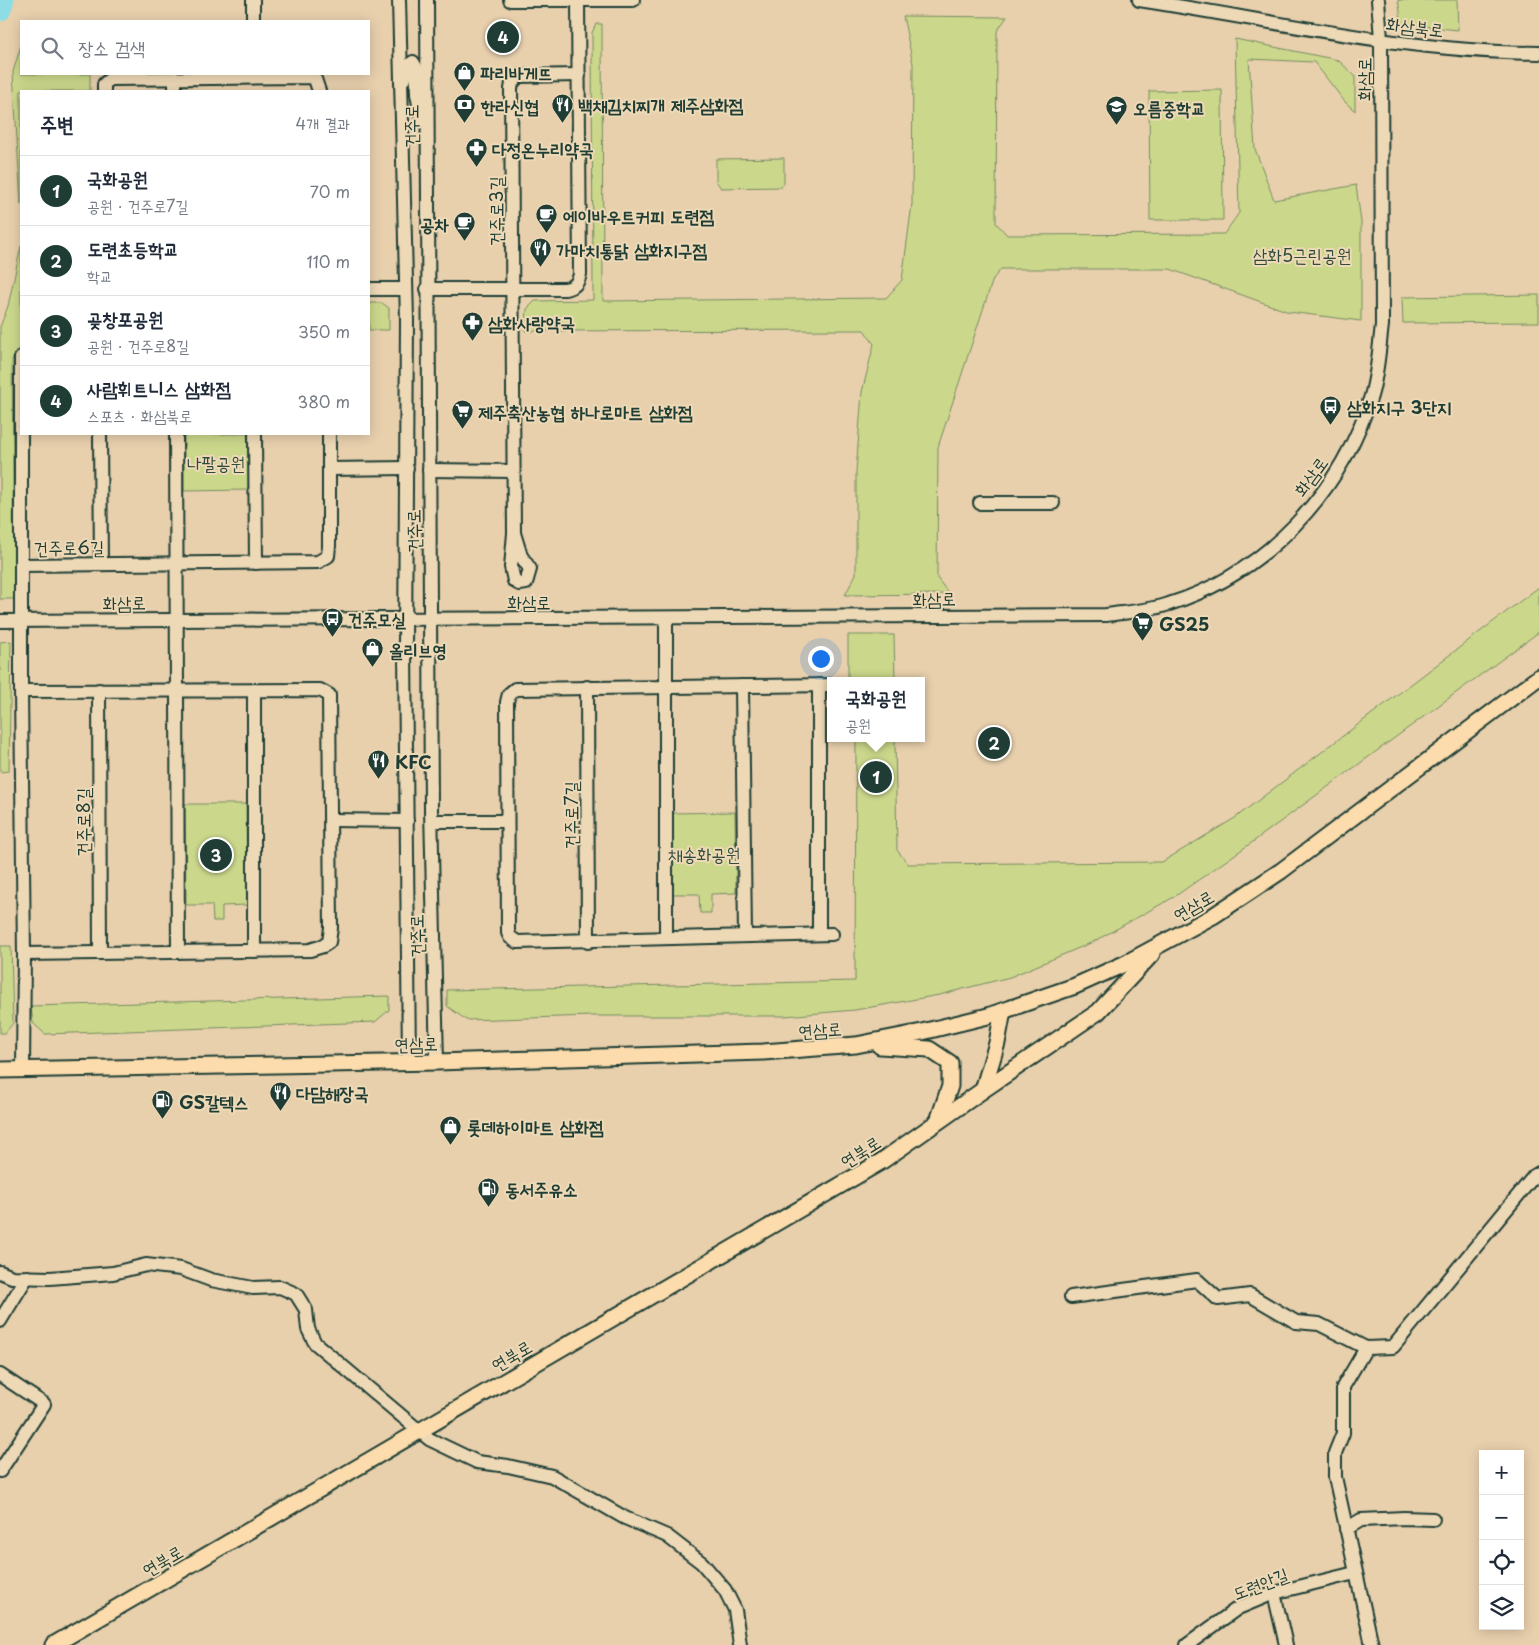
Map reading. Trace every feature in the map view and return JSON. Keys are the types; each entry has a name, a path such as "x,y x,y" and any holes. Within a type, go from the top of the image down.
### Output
{"main road":[{"name":"연삼로","path":"0,1070 436,1062 763,1052 856,1045 922,1032 1003,1011 1074,986 1160,945 1213,916 1280,871 1539,677"},
{"name":"연북로","path":"54,1645 882,1161 1098,1012 1160,945"},
{"path":"983,1090 997,1043 1003,1011"},
{"path":"856,1045 930,1049 950,1063 950,1086 938,1122"}],"street":[{"path":"253,0 254,20"},
{"name":"건주로","path":"399,0 406,289 405,619 408,1062"},
{"name":"건주로","path":"427,0 427,289 436,1062"},
{"path":"510,0 633,0"},
{"name":"화삼북로","path":"1138,0 1343,36 1381,39 1429,47 1539,53"},
{"name":"화삼로","path":"0,621 1106,614 1144,611 1206,591 1262,556 1295,525 1336,472 1354,441 1371,396 1378,363 1382,325 1381,39 1378,0"},
{"path":"427,289 565,289 574,286 579,278 578,1"},
{"path":"401,91 406,69 410,62 413,62 416,67 417,94 428,144"},
{"name":"건주로3길","path":"514,533 512,82 519,76 578,75"},
{"path":"254,76 254,90"},
{"path":"104,90 104,84 110,79 175,85 254,76 310,77 315,79 319,90"},
{"path":"370,289 406,289"},
{"name":"건주로6길","path":"21,435 21,565 318,562 328,556 329,435"},
{"path":"100,435 101,564"},
{"path":"176,435 178,952"},
{"path":"255,435 256,563"},
{"path":"329,469 406,468"},
{"path":"429,470 513,471"},
{"path":"980,504 1053,503"},
{"path":"21,565 23,1070"},
{"path":"666,618 666,938"},
{"path":"825,685 826,934 524,943 510,938 508,925 507,820 509,694 515,689 523,687 665,687 825,685"},
{"path":"742,686 745,936"},
{"name":"건주로7길","path":"587,688 588,942"},
{"path":"21,690 320,690 329,695 331,928 329,942 319,948 310,950 24,954"},
{"name":"건주로8길","path":"99,690 100,953"},
{"path":"254,690 254,950"},
{"path":"330,820 406,821"},
{"path":"432,821 507,820"},
{"path":"1071,1297 1197,1280 1218,1299 1250,1295 1296,1322 1319,1324 1366,1348 1393,1347 1534,1176 1539,1173"},
{"path":"0,1272 12,1277 113,1273 146,1265 180,1269 211,1280 253,1288 280,1287 296,1294 306,1310 308,1329 315,1343 429,1439 477,1462 508,1466 552,1476 625,1518 668,1536 702,1563 725,1590 735,1610 740,1645"},
{"path":"0,1321 27,1277"},
{"path":"1366,1348 1343,1386 1343,1433 1335,1452 1335,1477 1372,1645"},
{"path":"0,1375 44,1404 0,1471"},
{"path":"1346,1529 1361,1520 1433,1519"},
{"name":"도련안길","path":"1187,1645 1238,1608 1274,1593 1355,1573"},
{"path":"1274,1593 1286,1645"}],"green space":[{"path":"1398,0 1457,0 1458,30 1402,24"},
{"name":"삼화5근린공원","path":"903,16 1007,17 997,31 996,223 1007,235 1224,234 1239,213 1235,39 1338,60 1355,76 1355,111 1345,102 1314,62 1249,59 1255,149 1274,200 1356,185 1361,222 1361,321 1289,312 1170,269 1001,269 993,279 938,447 937,578 949,594 845,595 856,574 856,472 862,392 874,344 864,330 525,331 527,309 535,301 593,300 592,33 596,24 602,24 603,301 886,298 902,280 912,204 913,64"},
{"path":"20,48 20,75 90,75 90,90 20,90 20,188 13,72"},
{"path":"1222,90 1223,220 1150,220 1149,91"},
{"path":"784,158 784,183 781,187 721,188 716,181 716,159"},
{"path":"20,251 20,346 12,360 14,599 0,599 0,327 8,306"},
{"path":"1539,295 1539,322 1403,323 1402,297"},
{"path":"370,303 382,303 389,308 389,330 370,330"},
{"name":"나팔공원","path":"184,435 248,435 248,490 184,491"},
{"path":"1539,587 1539,632 1254,841 1174,897 1093,942 1010,977 939,995 855,1010 785,1016 592,1016 466,1020 447,1006 447,990 855,981 856,742 895,742 897,850 908,864 1162,862 1235,818"},
{"path":"848,635 894,635 895,677 848,677"},
{"path":"11,641 9,771 0,772 0,642"},
{"path":"185,804 246,804 247,905 222,906 222,921 213,921 212,905 186,905"},
{"name":"채송화공원","path":"735,812 736,893 711,894 711,913 700,913 699,894 673,894 672,813"},
{"path":"0,946 11,946 13,1023 5,1033 0,1033"},
{"path":"389,996 389,1010 375,1022 45,1034 33,1023 31,1006"}],"waterway":[{"path":"0,10 3,0"}],"place":[{"name":"사람휘트니스 삼화점","path":"503,37"},
{"name":"파리바게뜨","path":"464,91"},
{"name":"백채김치찌개 제주삼화점","path":"562,123"},
{"name":"한라신협","path":"465,124"},
{"name":"오름중학교","path":"1117,126"},
{"name":"다정온누리약국","path":"476,167"},
{"name":"에이바우트커피 도련점","path":"547,234"},
{"name":"공차","path":"465,242"},
{"name":"가마치통닭 삼화지구점","path":"540,268"},
{"name":"삼화사랑약국","path":"472,341"},
{"name":"삼화지구 3단지","path":"1331,425"},
{"name":"제주축산농협 하나로마트 삼화점","path":"462,430"},
{"name":"건주모실","path":"332,637"},
{"name":"GS25","path":"1143,642"},
{"name":"올리브영","path":"373,668"},
{"name":"도련초등학교","path":"994,743"},
{"name":"국화공원","path":"876,777"},
{"name":"KFC","path":"379,780"},
{"name":"곶창포공원","path":"216,855"},
{"name":"다담해장국","path":"280,1111"},
{"name":"GS칼텍스","path":"163,1120"},
{"name":"롯데하이마트 삼화점","path":"451,1145"},
{"name":"동서주유소","path":"489,1207"}]}
